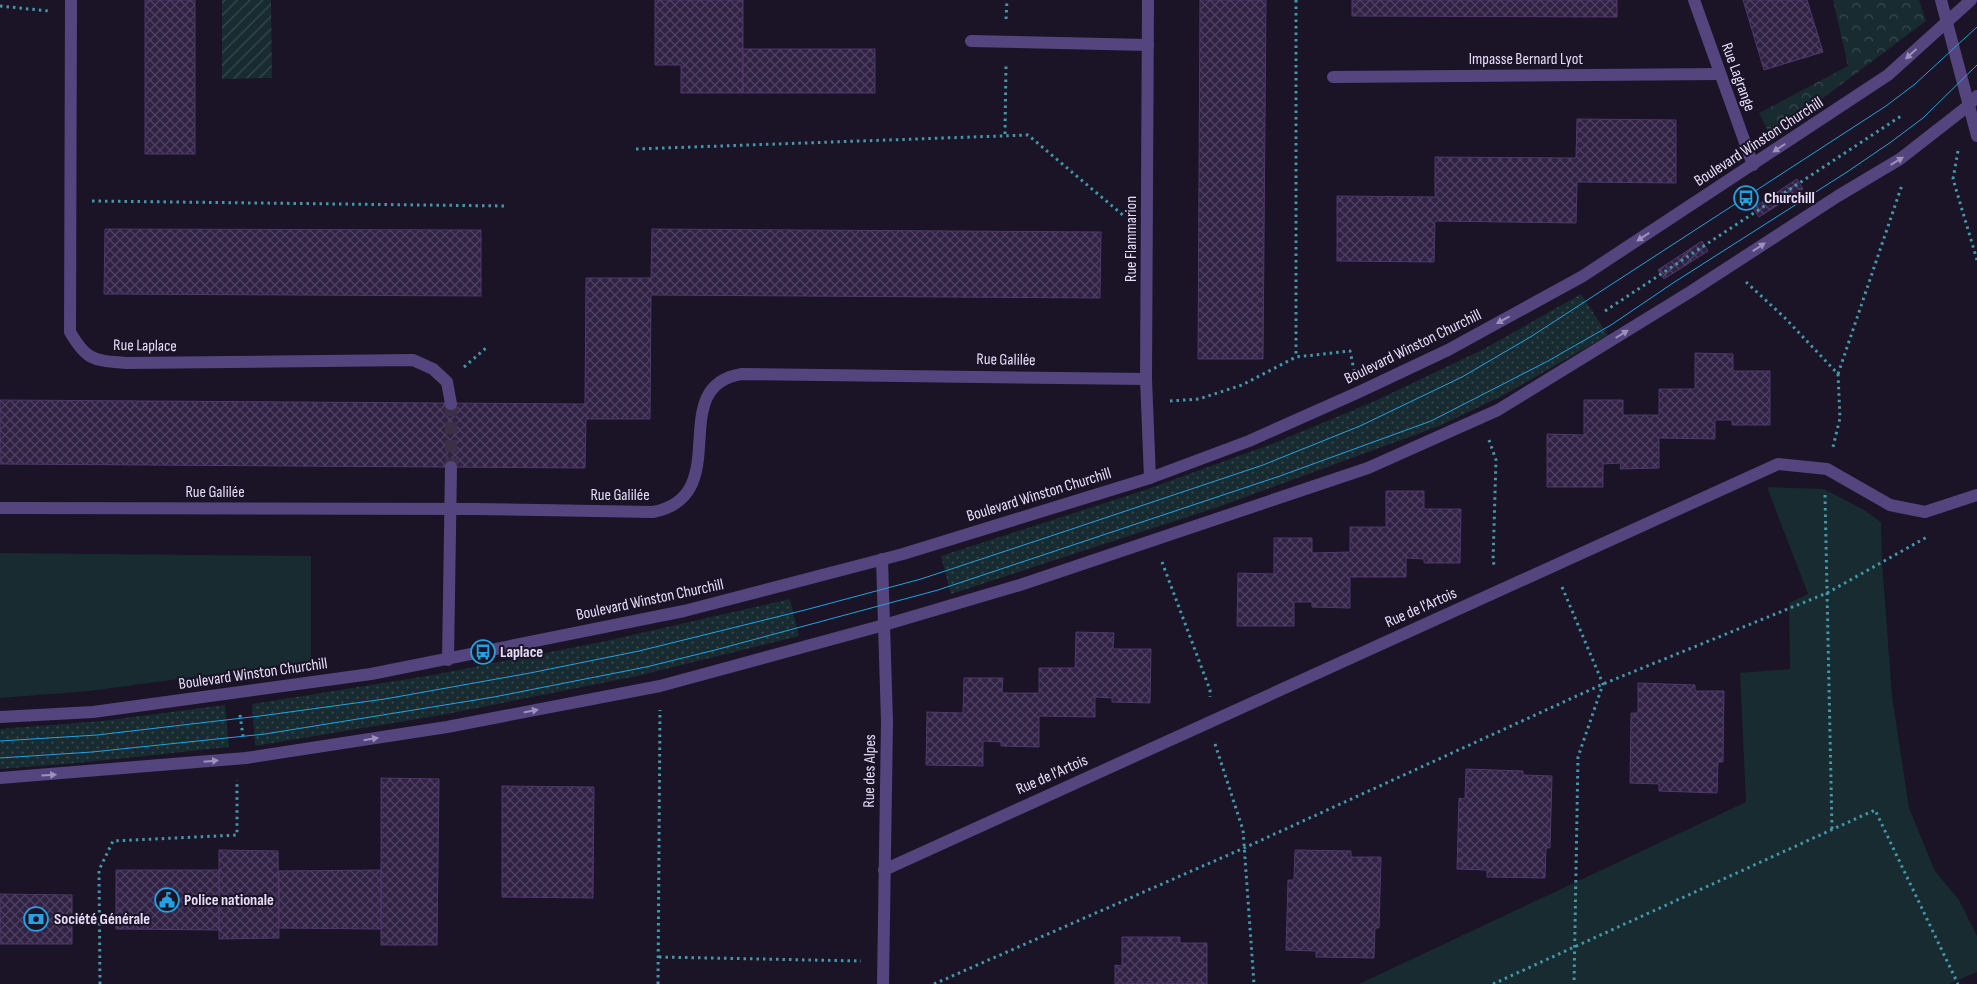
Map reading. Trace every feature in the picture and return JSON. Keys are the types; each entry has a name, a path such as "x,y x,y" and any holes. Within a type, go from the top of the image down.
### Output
{"street":[{"name":"Rue Laplace","path":"71,0 70,332 82,352 100,361 126,363 413,360 433,369 446,382"},
{"name":"Rue Flammarion","path":"1148,0 1146,380 1150,478"},
{"name":"Rue Lagrange","path":"1694,0 1753,165"},
{"path":"1941,0 1977,136"},
{"name":"Boulevard Winston Churchill","path":"0,717 93,712 371,674 684,611 882,559 1150,478 1249,441 1359,392 1448,350 1583,276 1888,75 1971,0"},
{"path":"971,41 1148,44"},
{"name":"Impasse Bernard Lyot","path":"1333,77 1720,74"},
{"path":"0,778 246,758 446,727 660,686 884,625 1020,585 1368,468 1498,410 1838,196 1913,151 1968,106 1977,96"},
{"name":"Rue Galilée","path":"0,508 450,509 641,513 662,510 677,502 691,487 698,471 702,410 716,386 727,377 734,375 1146,380"},
{"path":"446,382 450,404"},
{"name":"Rue de l'Artois","path":"884,870 1778,464 1827,469 1890,505 1925,512 1977,495"},
{"path":"448,660 451,467"},
{"name":"Rue des Alpes","path":"882,559 887,722 883,984"}],"path":[{"path":"1296,0 1296,357"},
{"path":"0,6 71,14"},
{"path":"1968,106 1953,179 1977,260"},
{"path":"1605,311 1901,116"},
{"path":"636,149 1028,135 1147,236"},
{"path":"1832,829 1824,489 1840,418 1838,374 1913,151"},
{"path":"71,200 506,206"},
{"path":"1729,266 1785,318 1838,374"},
{"path":"446,382 486,348"},
{"path":"1147,404 1198,399 1242,385 1296,357 1350,351 1359,392"},
{"path":"1481,418 1496,460 1493,560 1500,590"},
{"path":"934,984 1244,848 1602,684 1827,593 1927,537 1925,512"},
{"path":"1154,539 1210,690 1208,722 1243,830 1254,984"},
{"path":"1553,566 1602,684 1578,757 1574,984"},
{"path":"658,984 660,686"},
{"path":"100,984 98,870 113,841 236,835 237,777 246,758 238,692"},
{"path":"1493,984 1875,810 1958,984"},
{"path":"659,957 883,961"}],"green space":[{"path":"222,0 271,0 272,78 222,79"},
{"path":"1833,0 1919,0 1926,21 1771,137 1759,113 1848,66"},
{"path":"1581,294 1608,335 1504,395 1439,426 1221,506 951,594 941,556 1142,491 1272,444 1375,401 1484,349"},
{"path":"1767,487 1824,489 1864,510 1881,522 1882,562 1892,696 1909,808 1935,871 1959,900 1977,936 1977,972 1949,984 1359,984 1746,802 1740,673 1790,669 1789,603 1808,594"},
{"path":"0,553 311,556 311,661 90,691 0,698"},
{"path":"790,599 799,636 637,676 447,714 255,746 252,704 433,675 606,641"},
{"path":"225,705 229,747 0,769 0,729 102,721"}],"building":[{"path":"145,0 195,0 195,154 145,154"},
{"path":"655,0 743,0 743,93 681,93 681,65 655,65"},
{"path":"1200,0 1266,0 1263,359 1198,359"},
{"path":"1352,0 1617,0 1617,17 1352,16"},
{"path":"1743,0 1807,0 1823,52 1764,70"},
{"path":"743,49 875,49 875,93 743,93"},
{"path":"1577,119 1676,120 1676,183 1577,182 1576,223 1435,221 1434,262 1337,261 1337,196 1435,197 1435,157 1576,158"},
{"path":"1797,179 1803,189 1759,217 1753,208"},
{"path":"105,229 481,230 481,296 104,294"},
{"path":"652,229 1101,232 1100,298 651,295 650,419 586,419 585,468 0,464 0,400 585,404 586,278 651,278"},
{"path":"1702,241 1708,251 1664,279 1658,270"},
{"path":"1695,353 1733,354 1733,371 1770,371 1770,425 1732,425 1732,420 1715,420 1715,439 1659,438 1659,468 1620,469 1621,463 1603,464 1603,487 1547,487 1547,434 1584,435 1584,400 1623,400 1623,415 1659,415 1659,389 1695,389"},
{"path":"1386,491 1424,491 1424,509 1461,509 1460,563 1424,563 1424,559 1406,558 1406,577 1350,577 1350,608 1312,607 1312,602 1294,602 1294,626 1237,626 1238,573 1274,574 1274,538 1312,538 1312,553 1350,552 1350,527 1386,527"},
{"path":"1076,632 1114,633 1113,649 1151,649 1150,703 1112,702 1112,698 1095,697 1095,717 1039,716 1039,747 1001,746 1001,742 983,741 983,766 926,765 927,712 963,713 964,678 1003,678 1002,693 1039,693 1039,668 1075,668"},
{"path":"1638,683 1695,685 1695,691 1724,691 1723,762 1718,762 1717,793 1659,791 1659,784 1630,783 1631,713 1638,713"},
{"path":"1466,769 1523,771 1523,775 1552,776 1550,848 1546,848 1545,878 1487,877 1487,870 1457,869 1459,798 1465,799"},
{"path":"381,778 439,779 437,945 381,945"},
{"path":"502,786 594,787 593,898 502,897"},
{"path":"219,850 278,851 279,938 219,939"},
{"path":"1295,850 1351,851 1351,857 1381,857 1379,928 1375,928 1374,958 1316,957 1316,951 1286,950 1288,880 1294,880"},
{"name":"Police nationale","path":"116,870 219,870 219,930 116,929"},
{"path":"381,870 381,929 279,928 279,871"},
{"name":"Société Générale","path":"0,894 72,895 72,944 0,944"},
{"path":"1122,937 1180,937 1180,943 1207,943 1207,984 1115,984 1115,965 1122,966"}],"tunnel":[{"path":"451,404 451,467"}],"tram line":[{"path":"0,741 97,735 385,699 639,651 921,579 1263,465 1360,426 1462,377 1532,336 1886,106 1915,84 1977,27"},
{"path":"0,758 92,752 265,734 494,697 646,667 938,590 1280,476 1431,421 1548,361 1611,325 1891,142 1923,118 1977,65"}],"place":[{"name":"Churchill","path":"1746,198"},
{"name":"Laplace","path":"483,652"},
{"name":"Police nationale","path":"167,900"},
{"name":"Société Générale","path":"36,919"}]}
